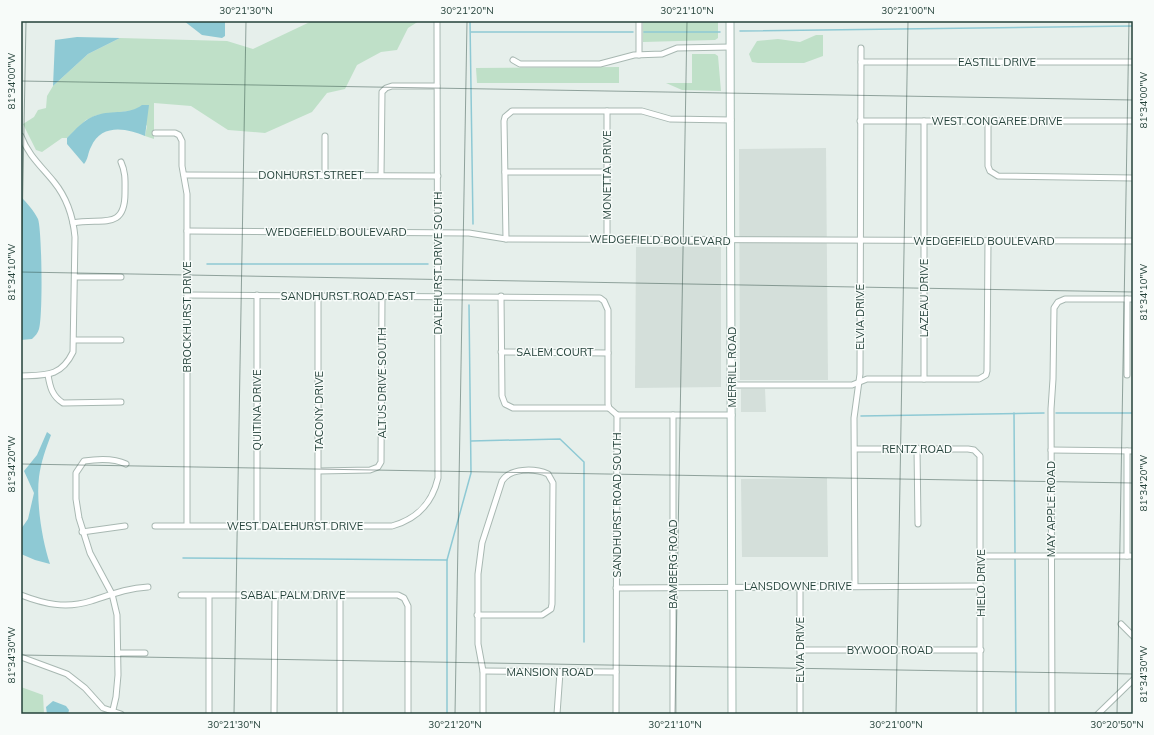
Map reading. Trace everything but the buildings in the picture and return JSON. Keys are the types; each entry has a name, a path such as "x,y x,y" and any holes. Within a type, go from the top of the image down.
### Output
{"main road":[{"name":"MERRILL ROAD","path":"730,21 732,241 732,714"}],"street":[{"name":"DALEHURST DRIVE SOUTH","path":"428,504 436,487 438,478 437,21"},
{"path":"639,55 640,21"},
{"path":"513,60 520,64 600,64 621,57 662,54 682,48 730,47"},
{"name":"ELVIA DRIVE","path":"855,586 854,418 859,382 860,48"},
{"name":"EASTILL DRIVE","path":"861,62 1133,62"},
{"path":"381,175 382,92 386,88 392,86 437,86"},
{"path":"506,239 504,121 508,114 517,111 642,111 670,119 731,120"},
{"name":"MONETTA DRIVE","path":"606,111 607,240"},
{"name":"WEST CONGAREE DRIVE","path":"860,121 1133,121"},
{"name":"LAZEAU DRIVE","path":"924,121 924,379"},
{"path":"988,121 988,166 990,171 998,176 1133,178"},
{"name":"BROCKHURST DRIVE","path":"155,133 175,133 182,141 182,166 187,194 187,525"},
{"path":"21,136 22,143 65,198 73,222 74,277 74,340 73,352 68,362 60,370 48,375 21,376"},
{"path":"324,175 325,136"},
{"path":"73,222 84,220 111,220 117,218 123,212 125,204 125,172 121,162"},
{"path":"505,172 607,172"},
{"name":"DONHURST STREET","path":"184,175 438,176"},
{"name":"WEDGEFIELD BOULEVARD","path":"187,231 468,233 506,239 732,241 1133,241"},
{"path":"732,385 852,385 866,379 979,379 983,377 987,372 988,241"},
{"path":"74,277 121,277"},
{"name":"SANDHURST ROAD EAST","path":"187,295 595,297 604,301 608,310 608,353"},
{"name":"QUITINA DRIVE","path":"257,295 257,526"},
{"name":"TACONY DRIVE","path":"318,296 318,526"},
{"name":"ALTUS DRIVE SOUTH","path":"319,470 370,470 376,468 381,459 382,296"},
{"path":"501,296 502,396 505,404 513,408 609,408 617,415 732,416"},
{"name":"MAY APPLE ROAD","path":"1052,714 1051,450 1053,313 1056,305 1065,299 1127,299"},
{"path":"1127,375 1127,299 1133,299"},
{"path":"74,340 121,340"},
{"name":"SALEM COURT","path":"501,352 608,353"},
{"path":"608,353 609,408"},
{"path":"48,375 51,390 55,399 63,403 121,402"},
{"name":"SANDHURST ROAD SOUTH","path":"616,714 617,415"},
{"name":"BAMBERG ROAD","path":"673,415 674,714"},
{"path":"918,448 918,524"},
{"name":"RENTZ ROAD","path":"855,449 968,449 974,450 978,453"},
{"path":"981,556 1130,556 1130,451 1051,450"},
{"name":"HIELO DRIVE","path":"978,453 982,460 980,714"},
{"path":"113,713 116,696 118,653 117,615 112,594 90,553 82,532 76,500 76,473 79,466 84,461 89,460 118,460 126,464"},
{"path":"477,615 542,615 547,612 552,604 553,483 551,477 543,472 514,471 505,476 502,481 481,549 478,574 477,615 478,644 483,671 483,714"},
{"name":"WEST DALEHURST DRIVE","path":"155,526 392,526 413,518 428,504"},
{"path":"82,532 125,526"},
{"name":"ELVIA DRIVE","path":"800,586 800,714"},
{"name":"LANSDOWNE DRIVE","path":"616,588 981,586"},
{"path":"21,595 40,602 71,605 89,602 129,589 148,587"},
{"name":"SABAL PALM DRIVE","path":"181,595 398,595 404,598 408,606 408,714"},
{"path":"274,714 275,595"},
{"path":"209,596 209,714"},
{"path":"340,596 340,714"},
{"path":"1121,624 1133,636"},
{"name":"BYWOOD ROAD","path":"800,650 981,650"},
{"path":"118,653 145,653"},
{"path":"21,657 67,674 85,688 103,708 113,713 121,714"},
{"name":"MANSION ROAD","path":"483,671 616,672"},
{"path":"557,714 560,672"},
{"path":"1098,714 1133,680"}],"shaded area":[{"path":"826,148 828,380 740,380 739,149"},
{"path":"636,247 721,247 721,387 635,388"},
{"path":"741,389 765,389 766,412 741,412"},
{"path":"827,478 828,557 742,557 741,479"}],"green space":[{"path":"312,21 419,21 408,28 397,50 381,52 357,65 345,89 327,93 312,112 265,133 228,130 191,106 154,103 154,139 145,136 147,126 136,110 97,115 86,120 67,138 62,138 42,152 36,150 23,124 34,117 38,110 46,108 47,96 53,86 88,54 120,38 227,41 253,49"},
{"path":"643,21 718,21 718,38 715,40 643,42"},
{"path":"816,35 823,35 823,56 804,63 758,63 752,62 749,54 757,41 778,39 800,42"},
{"path":"692,54 715,54 718,56 721,91 682,90 666,83 692,83"},
{"path":"619,67 619,83 477,83 476,68"},
{"path":"21,687 43,695 44,714 21,714"}],"water":[{"path":"184,21 225,21 225,36 222,38 202,35"},
{"path":"77,37 120,38 88,54 53,86 55,40"},
{"path":"142,105 149,105 145,136 123,130 108,131 101,134 95,139 84,164 67,144 67,138 88,119 97,115 132,110"},
{"path":"21,197 38,219 42,274 39,329 32,339 21,340"},
{"path":"47,432 51,435 40,471 38,498 44,544 50,564 21,554 21,529 28,519 34,493 24,471 37,455"},
{"path":"53,701 66,706 69,710 68,714 47,714 46,707"}],"waterway":[{"path":"470,21 473,224"},
{"path":"740,31 1133,26"},
{"path":"471,32 633,32"},
{"path":"644,32 720,32"},
{"path":"207,264 428,264"},
{"path":"447,560 471,473 469,305"},
{"path":"1014,413 1015,554"},
{"path":"861,416 1044,413"},
{"path":"1056,413 1133,413"},
{"path":"471,441 560,439 584,462 584,642"},
{"path":"183,558 447,560 447,714"},
{"path":"1015,558 1016,714"}]}
